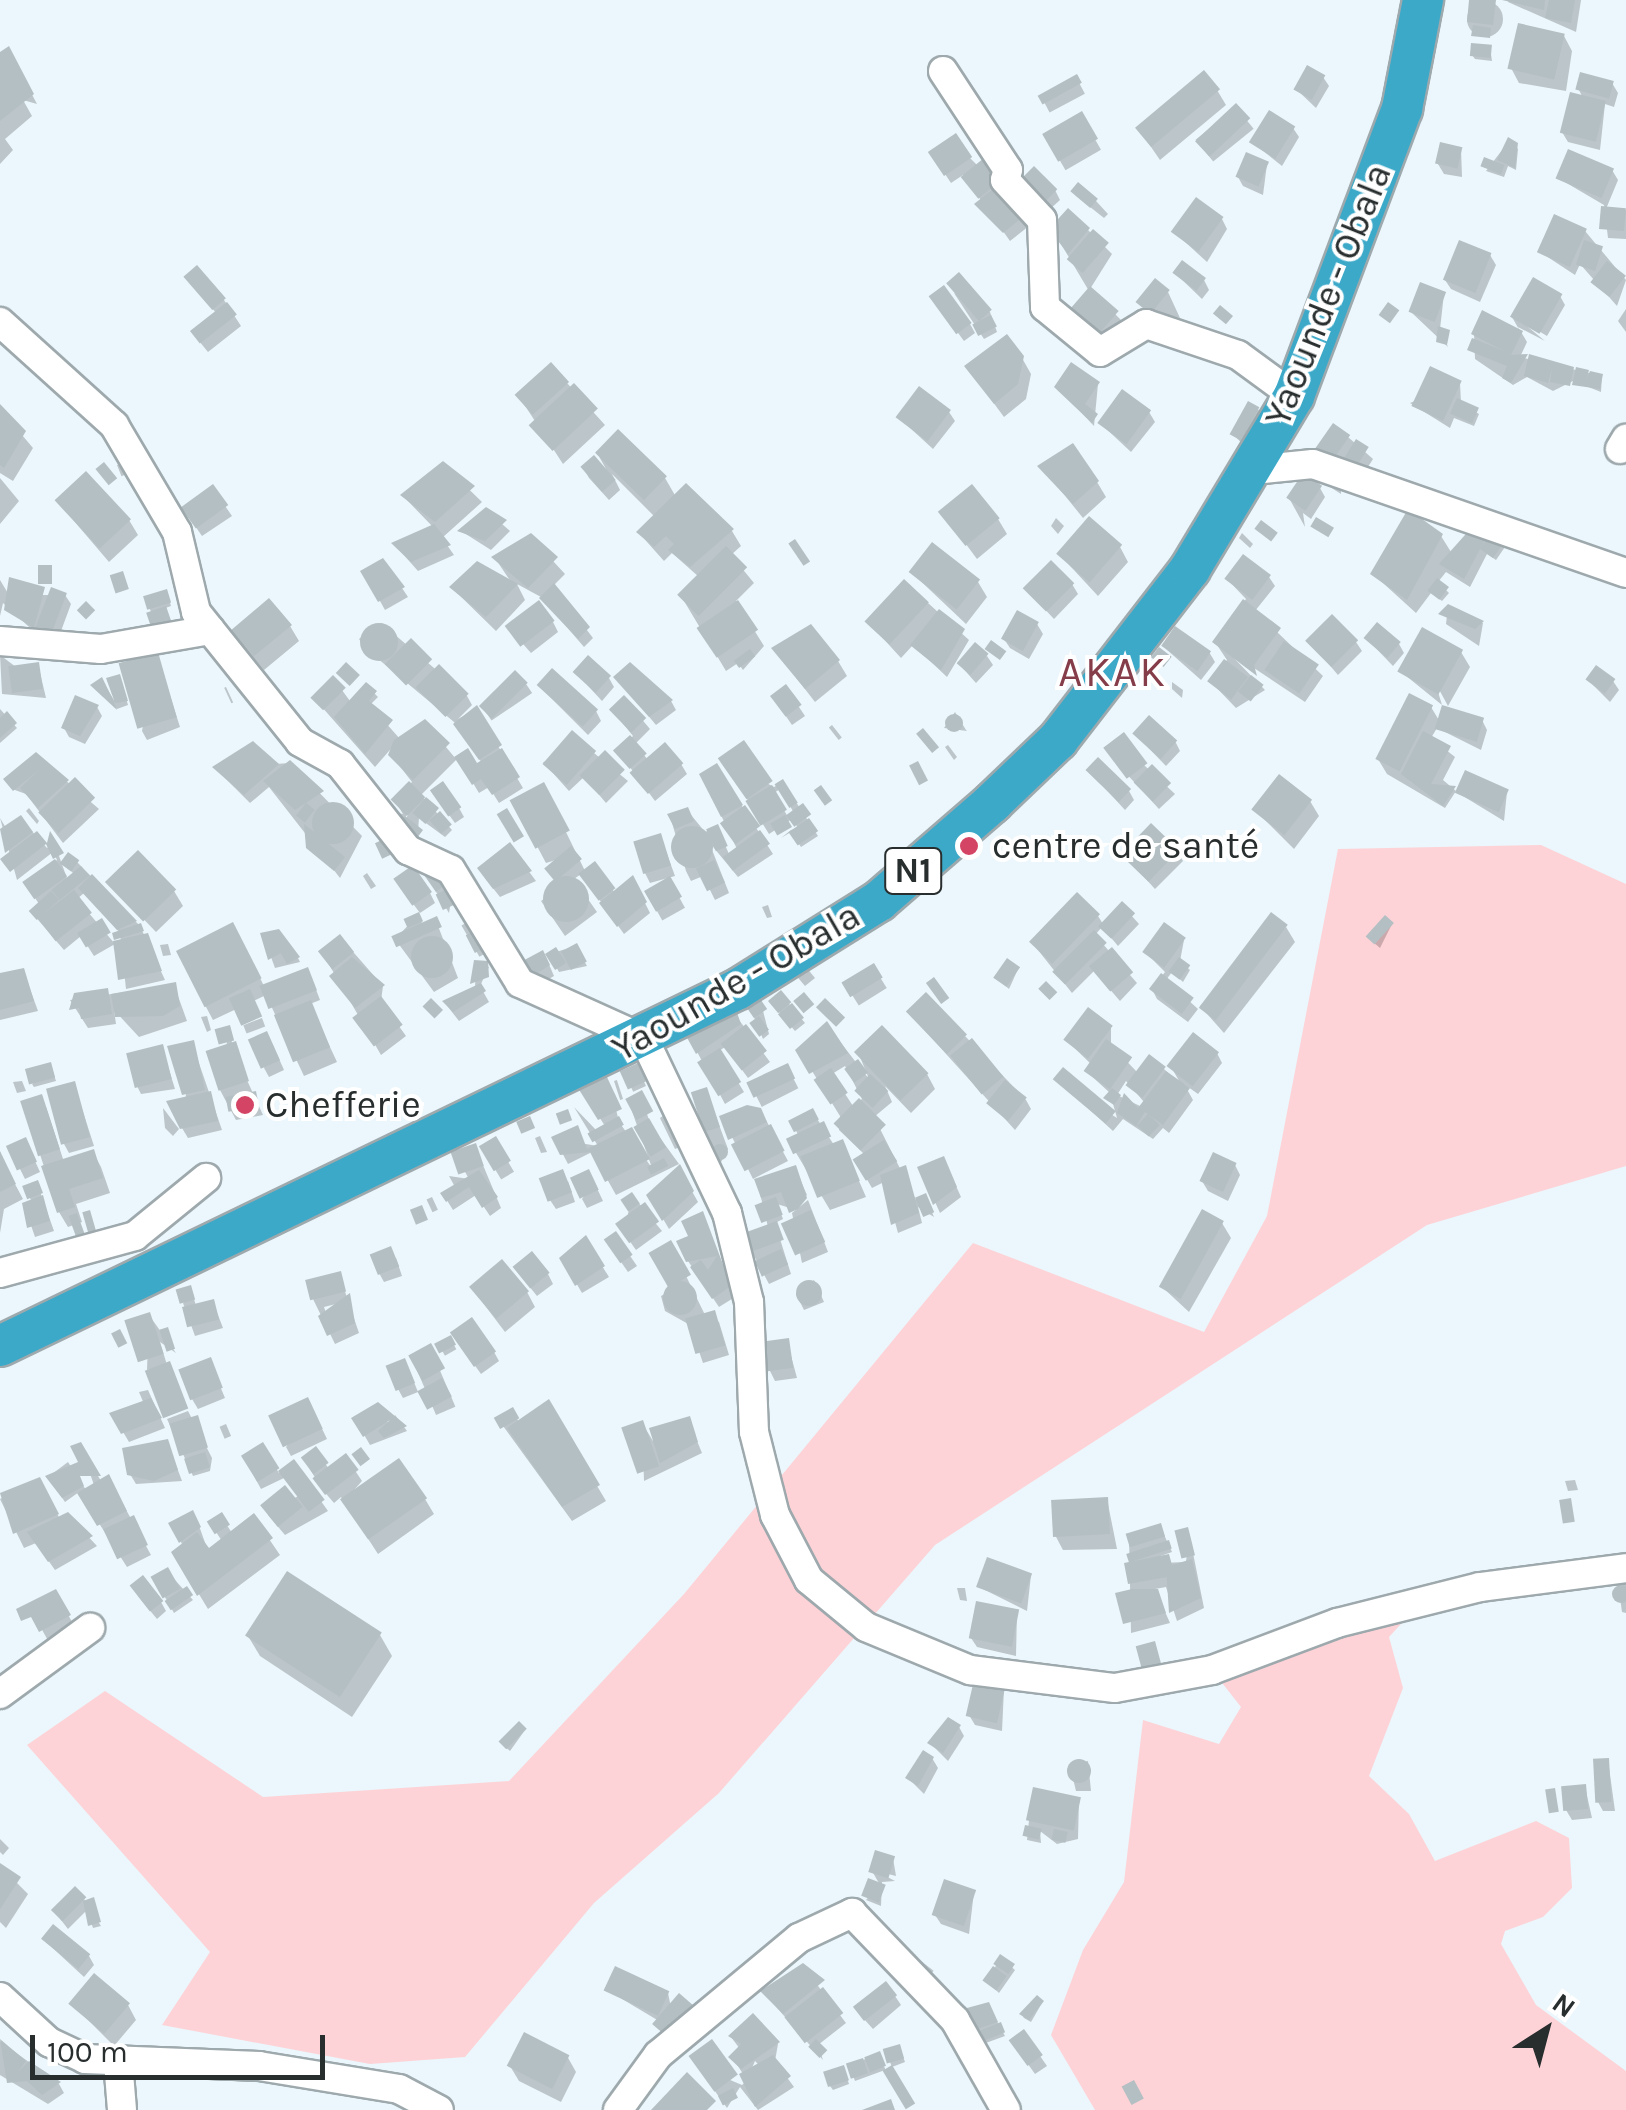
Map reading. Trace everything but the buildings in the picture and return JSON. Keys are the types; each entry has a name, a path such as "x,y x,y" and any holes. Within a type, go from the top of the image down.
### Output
{"highway":[{"name":"Yaounde - Obala","path":"0,1346 644,1038 879,901 992,803 1102,685 1253,470 1294,396 1402,109 1423,0"}],"street":[{"path":"942,71 1008,170 1006,180 1042,220 1045,307 1100,352 1146,324 1238,355 1294,396"},
{"path":"0,322 114,426 177,532 184,579 210,630 300,742 340,764 408,850 450,870 520,983 599,1010 644,1038 727,1213 748,1302 754,1432 771,1470 775,1515 809,1580 866,1627 970,1670 1115,1688 1212,1670 1337,1624 1480,1587 1626,1568"},
{"path":"1253,470 1313,464 1626,572"},
{"path":"0,641 101,649 210,630"},
{"path":"0,1272 135,1236 206,1178"},
{"path":"0,1694 90,1628"},
{"path":"618,2110 658,2055 799,1938 852,1913 955,2020 1006,2110"},
{"path":"0,1997 49,2042 118,2062 259,2066 399,2089 439,2110"},
{"path":"118,2062 122,2110"}],"shaded area":[{"path":"1541,845 1626,884 1626,1166 1427,1225 935,1545 719,1793 594,1903 465,2057 370,2064 162,2025 210,1952 27,1745 105,1691 263,1797 509,1781 684,1594 973,1243 1204,1332 1267,1216 1338,849"},
{"path":"1421,1602 1389,1637 1403,1688 1369,1776 1409,1814 1435,1861 1536,1821 1569,1838 1572,1888 1543,1917 1505,1931 1501,1944 1536,2005 1626,2071 1626,2110 1095,2110 1051,2035 1083,1950 1124,1882 1143,1720 1219,1744 1241,1707 1212,1670"}],"place":[{"name":"centre de santé","path":"969,846"},
{"name":"Chefferie","path":"245,1105"}],"district":[{"name":"AKAK","path":"1113,672"}]}
